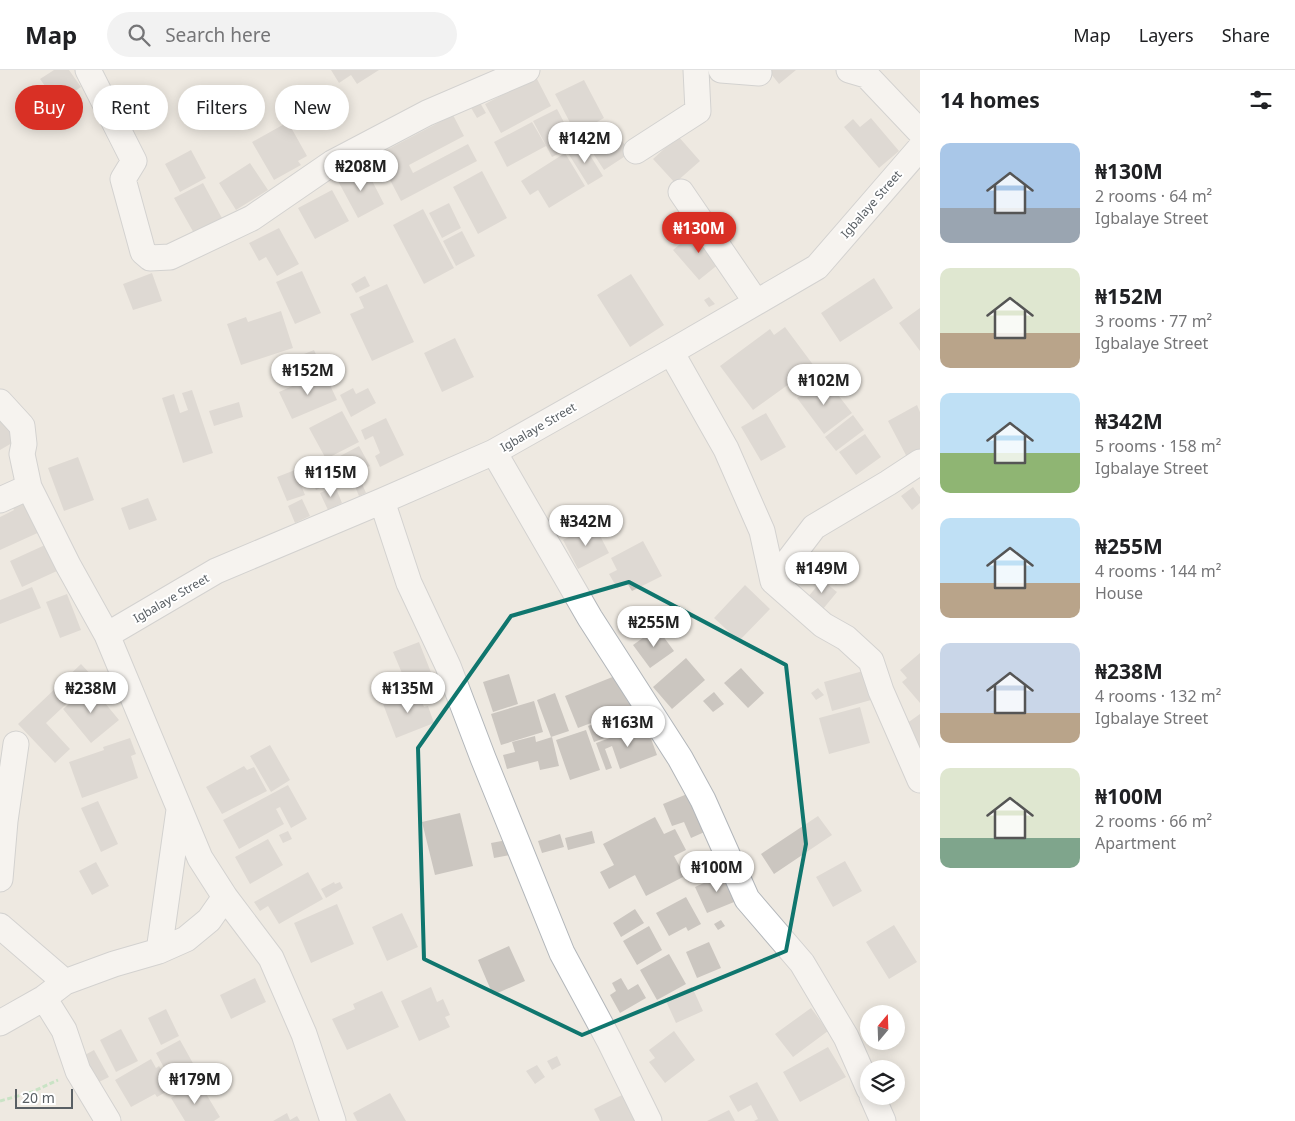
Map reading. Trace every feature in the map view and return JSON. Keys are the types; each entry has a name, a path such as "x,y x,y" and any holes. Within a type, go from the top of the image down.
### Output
{"street":[{"path":"88,70 134,161 123,179 143,252 150,258 170,257 252,218 341,158 427,113 527,70"},
{"path":"636,150 698,111 696,70"},
{"path":"721,70 759,73"},
{"path":"849,70 866,75 920,132"},
{"name":"Igbalaye Street","path":"107,635 216,571 382,502 494,452 817,267 917,159"},
{"path":"681,192 756,302"},
{"path":"671,352 726,448 762,530 773,581 823,625 846,638 871,661 880,691 920,780"},
{"path":"0,402 22,426 24,444 22,454 28,487 107,635 200,858 224,897 271,958 304,1034 333,1121"},
{"path":"494,452 590,618 680,758 703,800 747,899 802,963 846,1036 860,1068"},
{"path":"773,581 814,527 920,462"},
{"path":"0,500 28,487"},
{"path":"382,502 409,583 448,666 562,953 609,1040 648,1121"},
{"path":"0,879 5,821 16,744"},
{"path":"159,951 179,808"},
{"path":"0,1023 44,998 66,982 114,964 159,951 186,939 209,920 224,897"},
{"path":"0,926 66,982"},
{"path":"44,998 64,1030 78,1071 108,1121"},
{"path":"876,1105 883,1121"}],"path":[{"path":"0,1100 32,1092 78,1071"}],"highlighted area":[{"path":"629,582 786,665 806,844 786,951 582,1035 424,959 418,748 511,616"}],"building":[{"path":"54,70 69,70 80,85 44,85 40,79"},
{"path":"331,70 379,70 357,84 351,75 339,83"},
{"path":"768,70 796,70 779,84"},
{"path":"536,77 551,106 501,133 485,104"},
{"path":"584,80 604,118 576,134 555,94"},
{"path":"479,101 486,113 477,118 470,106"},
{"path":"557,109 576,145 552,157 533,121"},
{"path":"453,115 464,136 409,165 413,173 468,144 477,161 401,201 377,155"},
{"path":"871,118 899,151 879,168 844,127 853,119 860,127"},
{"path":"532,122 546,146 507,167 494,142"},
{"path":"611,124 630,153 604,170 585,141"},
{"path":"275,129 292,130 307,156 298,161 301,165 274,180 252,142"},
{"path":"678,136 700,161 675,183 653,159"},
{"path":"583,144 603,176 588,185 568,153"},
{"path":"191,150 206,178 180,192 165,164"},
{"path":"565,153 585,186 549,208 538,190 530,195 521,181"},
{"path":"250,163 268,190 236,210 219,183"},
{"path":"365,167 384,204 358,218 338,181"},
{"path":"482,171 507,218 478,234 453,187"},
{"path":"203,183 223,220 195,235 174,198"},
{"path":"332,190 349,221 315,239 298,208"},
{"path":"449,203 461,228 442,238 429,213"},
{"path":"423,209 454,268 424,284 393,225"},
{"path":"279,228 299,264 277,276 266,257 259,261 249,243"},
{"path":"699,228 725,259 699,280 673,250"},
{"path":"462,231 475,256 456,266 443,241"},
{"path":"302,271 321,313 295,324 276,282"},
{"path":"152,273 162,301 133,310 123,284"},
{"path":"631,274 664,325 630,347 597,295"},
{"path":"365,276 370,286 356,293 351,284"},
{"path":"874,278 893,308 840,342 821,313"},
{"path":"387,284 414,342 372,361 350,314 364,308 359,297"},
{"path":"709,297 715,304 709,307 704,300"},
{"path":"920,308 920,351 899,323"},
{"path":"281,311 293,348 241,365 227,324 246,317 248,322"},
{"path":"785,327 814,366 753,410 720,366 770,329 774,335"},
{"path":"455,338 474,377 442,392 424,353"},
{"path":"314,350 322,368 312,372 304,354"},
{"path":"324,372 337,400 292,419 279,392"},
{"path":"825,378 852,413 824,434 797,398"},
{"path":"353,388 356,394 368,388 376,403 351,417 340,395"},
{"path":"192,390 213,453 183,463 162,398 174,394 180,413 188,410 182,393"},
{"path":"239,402 243,417 214,426 209,411"},
{"path":"917,405 920,412 920,452 908,459 888,421"},
{"path":"0,409 19,439 0,450"},
{"path":"342,411 359,442 326,459 309,428"},
{"path":"766,413 786,447 761,461 741,427"},
{"path":"853,415 864,430 836,451 825,437"},
{"path":"386,418 404,455 380,467 375,456 380,453 373,436 365,440 361,430"},
{"path":"865,434 881,457 856,475 839,452"},
{"path":"359,446 370,466 365,468 368,474 357,479 353,471 346,475 349,481 340,487 327,463"},
{"path":"78,457 94,500 64,511 48,468"},
{"path":"323,460 333,482 316,490 306,467"},
{"path":"295,470 305,495 287,501 277,477"},
{"path":"360,479 366,493 359,496 353,482"},
{"path":"335,486 342,503 328,510 320,493"},
{"path":"913,487 920,497 920,503 912,510 901,496"},
{"path":"148,498 157,520 129,530 121,508"},
{"path":"27,499 42,531 0,550 0,517 14,510 12,506"},
{"path":"302,499 310,516 295,523 288,506"},
{"path":"594,524 609,553 578,569 563,540"},
{"path":"643,541 662,576 632,591 627,583 617,588 609,574 617,570 611,558"},
{"path":"45,545 57,571 22,587 10,561"},
{"path":"830,555 848,571 836,585 818,568"},
{"path":"822,580 837,592 823,609 808,597"},
{"path":"745,585 770,609 739,641 714,618"},
{"path":"32,587 41,608 0,624 0,600"},
{"path":"67,594 81,630 60,638 46,602"},
{"path":"657,628 674,651 650,668 633,645"},
{"path":"419,642 432,675 407,685 393,652"},
{"path":"920,653 920,703 902,682 907,678 900,670"},
{"path":"686,658 705,680 672,709 653,687"},
{"path":"81,664 94,678 46,723 70,749 55,763 18,724"},
{"path":"741,668 764,693 748,708 724,683"},
{"path":"863,671 871,700 832,711 824,682"},
{"path":"509,674 518,704 493,712 483,682"},
{"path":"620,674 633,707 578,728 565,696"},
{"path":"91,686 119,720 91,743 63,709"},
{"path":"818,688 824,695 816,700 811,693"},
{"path":"418,691 424,707 428,706 434,723 396,738 383,704"},
{"path":"714,692 724,704 713,712 703,701"},
{"path":"555,693 569,731 551,737 537,700"},
{"path":"534,701 543,732 501,745 491,714"},
{"path":"860,707 870,743 829,754 819,718"},
{"path":"637,708 643,724 594,742 588,726"},
{"path":"920,714 920,749 903,726"},
{"path":"646,725 657,755 620,769 612,746 605,749 612,768 606,770 596,743"},
{"path":"586,730 600,770 570,780 556,740"},
{"path":"535,736 536,742 552,737 559,766 540,770 538,761 507,769 503,755 515,752 512,742"},
{"path":"130,738 136,754 131,756 138,778 82,798 69,762 104,750 103,747"},
{"path":"270,745 290,780 271,792 250,756"},
{"path":"244,766 247,770 254,767 267,791 222,814 206,787"},
{"path":"288,785 307,819 291,828 280,807 276,809 284,824 239,849 223,820"},
{"path":"692,792 709,830 691,838 684,822 672,826 663,804"},
{"path":"98,801 118,844 101,852 81,808"},
{"path":"460,813 473,866 435,875 422,822"},
{"path":"818,816 832,835 774,874 761,854"},
{"path":"655,817 664,834 675,829 686,850 674,856 685,876 646,896 635,875 609,889 600,872 614,865 603,844"},
{"path":"288,831 292,839 283,843 279,835"},
{"path":"592,831 595,843 568,850 565,838"},
{"path":"560,834 564,847 542,853 538,841"},
{"path":"268,839 283,865 250,884 235,857"},
{"path":"507,840 510,855 494,858 491,843"},
{"path":"845,861 862,891 833,907 816,877"},
{"path":"96,862 109,886 92,895 79,871"},
{"path":"308,872 323,899 279,924 268,906 260,911 254,902"},
{"path":"726,873 739,900 707,913 695,887"},
{"path":"334,882 335,884 340,882 343,888 326,898 321,889"},
{"path":"686,897 701,924 688,931 686,927 669,936 656,913"},
{"path":"337,904 354,944 311,963 294,923"},
{"path":"635,909 644,923 621,937 613,923"},
{"path":"402,913 418,947 387,961 372,927"},
{"path":"721,920 725,926 718,930 714,924"},
{"path":"894,925 917,962 889,979 866,942"},
{"path":"649,926 662,950 637,965 623,941"},
{"path":"709,942 721,968 697,978 686,952"},
{"path":"509,946 525,981 493,995 478,960"},
{"path":"669,954 686,984 657,1000 640,970"},
{"path":"255,978 266,1002 231,1019 220,995"},
{"path":"621,978 628,990 638,984 646,998 620,1013 610,995 616,991 612,983"},
{"path":"431,987 437,1002 443,999 450,1015 445,1017 450,1027 419,1041 401,1001"},
{"path":"692,987 703,1011 676,1023 665,999"},
{"path":"382,991 399,1027 347,1050 332,1019 355,1009 353,1004"},
{"path":"811,1008 828,1031 793,1057 775,1034"},
{"path":"166,1009 179,1036 161,1045 148,1018"},
{"path":"121,1029 138,1061 116,1072 100,1040"},
{"path":"674,1031 695,1060 665,1083 649,1062 655,1058 649,1050"},
{"path":"180,1040 199,1074 175,1088 156,1053"},
{"path":"828,1047 846,1077 800,1102 783,1072"},
{"path":"94,1050 109,1077 97,1083 83,1056"},
{"path":"557,1056 561,1065 552,1070 547,1061"},
{"path":"151,1059 156,1068 159,1066 173,1088 157,1097 155,1094 131,1107 115,1080"},
{"path":"537,1065 545,1077 535,1084 526,1071"},
{"path":"199,1082 220,1117 214,1121 185,1121 171,1098"},
{"path":"757,1082 779,1121 754,1121 758,1119 751,1105 738,1112 729,1096"},
{"path":"390,1093 406,1121 357,1121 353,1113"},
{"path":"622,1095 636,1121 600,1121 594,1109"},
{"path":"729,1110 735,1121 707,1121"},
{"path":"287,1113 290,1120 297,1116 300,1121 273,1121"}]}
